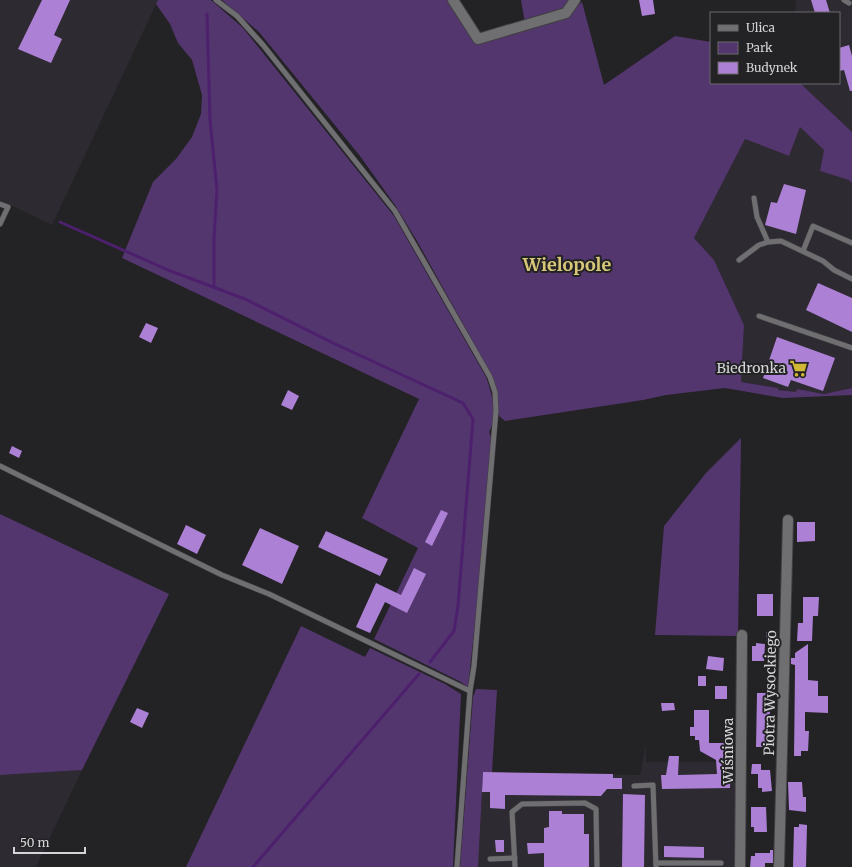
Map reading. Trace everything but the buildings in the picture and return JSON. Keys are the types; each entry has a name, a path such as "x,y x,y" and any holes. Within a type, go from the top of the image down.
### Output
{"street":[{"path":"453,0 478,39 566,13 575,0"},
{"name":"Piotra Wysockiego","path":"779,867 788,520"},
{"name":"Wiśniowa","path":"740,867 742,635"}],"lane":[{"path":"216,0 237,16 260,41 395,211 490,377 495,392 496,411 474,666 470,691 457,867"},
{"path":"844,0 849,3"},
{"path":"754,198 757,217 768,242"},
{"path":"0,204 8,207 0,224"},
{"path":"803,252 813,226 852,243"},
{"path":"739,260 748,252 768,242 781,242 823,260 834,270 852,279"},
{"path":"760,316 852,348"},
{"path":"0,466 222,575 303,610 470,691"},
{"path":"634,786 653,785 656,865 721,863"},
{"path":"515,867 512,812 522,804 585,803 596,809 597,867"},
{"path":"490,858 515,858"}],"shaded area":[{"path":"0,0 158,0 52,225 0,200"},
{"path":"796,0 852,0 852,132 801,84 840,84 840,12 795,12"},
{"path":"800,126 824,150 820,171 850,180 852,183 852,388 824,394 797,389 796,392 778,390 778,388 741,382 744,325 714,260 694,238 745,139 789,156"},
{"path":"646,745 646,762 739,762 735,867 478,867 483,772 640,775"},
{"path":"82,770 36,867 0,867 0,775"}],"green space":[{"path":"158,0 211,0 243,28 394,216 486,377 492,397 494,412 492,426 489,432 491,437 481,568 468,687 459,681 374,639 418,548 362,518 419,399 122,258 153,182 176,159 192,137 201,114 202,95 192,60 178,43 170,24 156,4"},
{"path":"222,0 448,0 479,44 562,19 582,2 604,85 675,36 710,42 710,84 801,84 852,132 852,183 849,180 820,171 824,150 800,127 789,156 745,139 694,238 714,260 744,325 741,382 778,388 778,390 796,392 797,389 824,394 852,388 852,395 783,398 725,388 666,395 643,400 505,421 499,416 497,390 493,378 417,241 395,205 360,156 259,32"},
{"path":"521,0 569,0 561,11 525,23"},
{"path":"741,438 738,636 655,635 664,526 706,473"},
{"path":"0,514 169,594 82,770 0,775"},
{"path":"301,626 365,657 370,648 445,684 461,694 453,867 186,867"},
{"path":"476,689 497,690 492,773 483,773 478,867 460,867 473,697"}],"waterway":[{"path":"207,14 210,120 217,190 214,238 214,287"},
{"path":"60,222 168,270 245,299 333,343 463,403 473,419 458,606 454,631 430,662"},
{"path":"253,867 419,674"}],"place":[{"name":"Biedronka","path":"799,368"}],"district":[{"name":"Wielopole","path":"567,264"}]}
